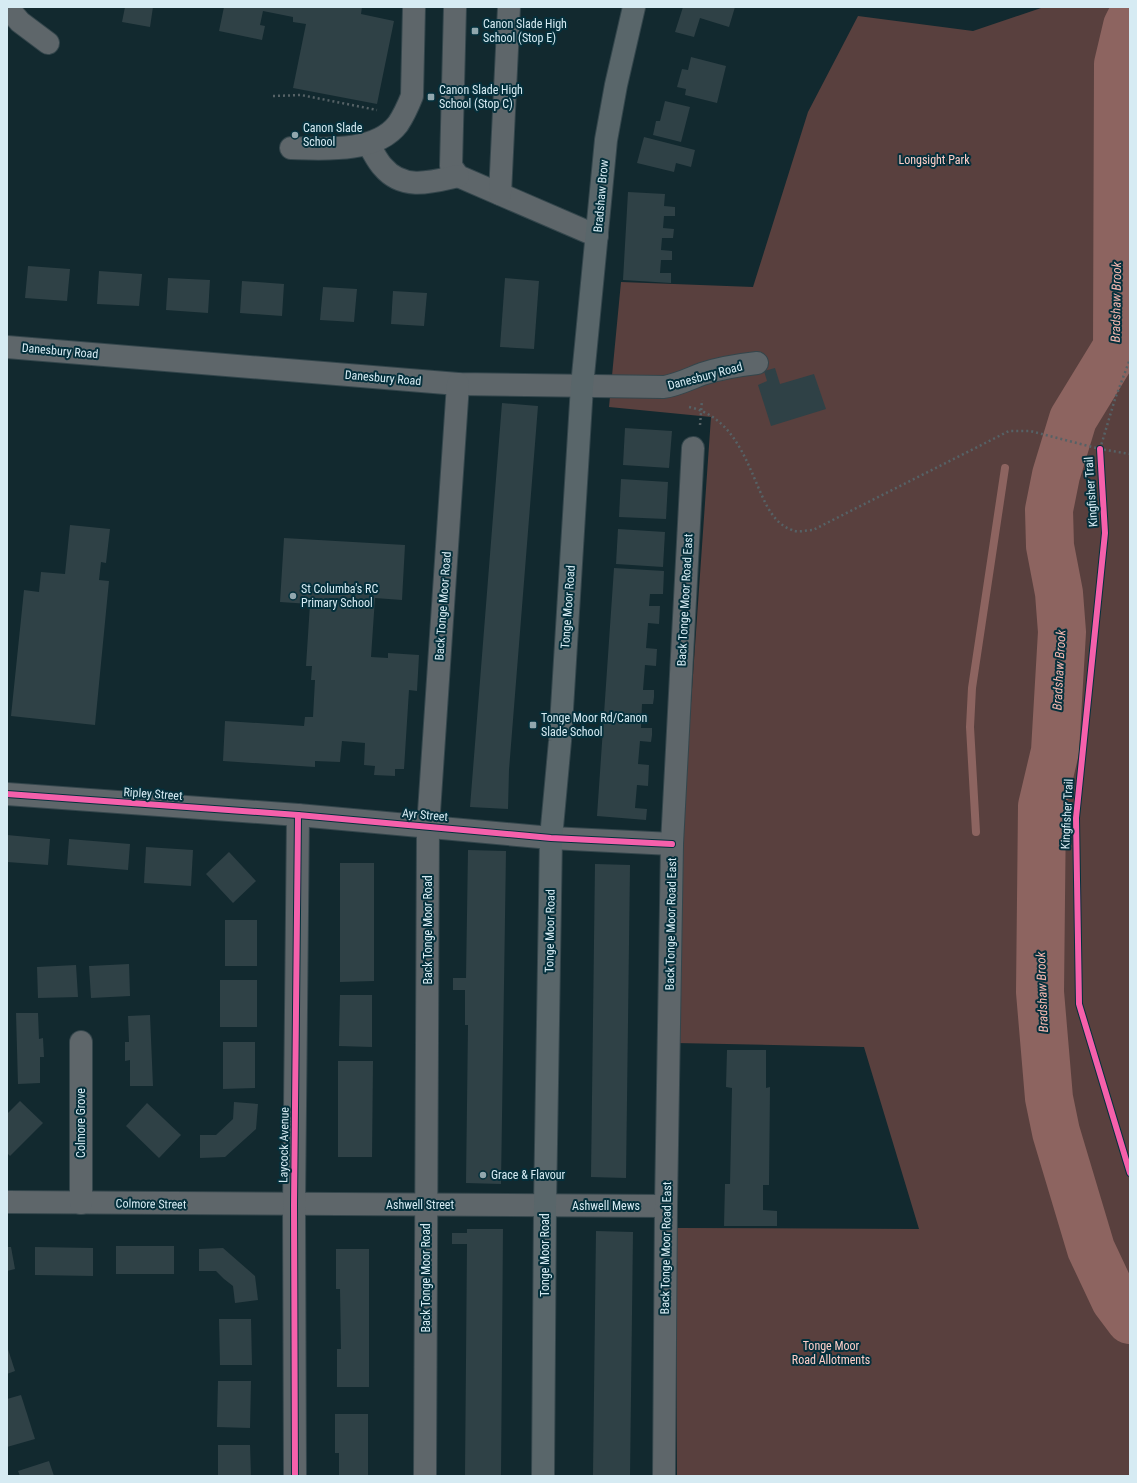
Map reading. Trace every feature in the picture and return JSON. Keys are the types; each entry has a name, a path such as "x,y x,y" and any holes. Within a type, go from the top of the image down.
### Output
{"main road":[{"name":"Bradshaw Brow","path":"582,386 606,140 616,85 634,7"},
{"name":"Tonge Moor Road","path":"543,1476 545,1206 551,838 560,740 582,386"}],"street":[{"path":"7,7 20,22 48,43"},
{"path":"291,148 320,149 368,144 384,136 397,125 412,96 414,7"},
{"path":"455,7 451,166 458,176 597,236"},
{"path":"500,194 508,7"},
{"path":"368,144 383,167 394,178 407,183 426,183 458,176"},
{"name":"Danesbury Road","path":"7,347 458,384 664,387 737,365 757,364"},
{"name":"Back Tonge Moor Road","path":"425,1476 428,827 458,384"},
{"name":"Back Tonge Moor Road East","path":"664,1476 666,1206 672,844 693,448"},
{"name":"Ripley Street","path":"7,794 298,815"},
{"name":"Ayr Street","path":"298,815 551,838 672,844"},
{"name":"Laycock Avenue","path":"295,1476 294,1205 298,815"},
{"name":"Colmore Grove","path":"80,1203 81,1042"},
{"name":"Colmore Street","path":"7,1202 294,1205"},
{"name":"Ashwell Street","path":"294,1205 426,1204 545,1206"},
{"name":"Ashwell Mews","path":"545,1206 666,1206"}],"path":[{"path":"273,96 301,95 403,116"},
{"path":"1100,449 1115,399 1130,359"},
{"path":"693,448 699,436 702,410 703,374"},
{"path":"686,406 702,410 719,421 731,434 745,456 766,506 780,525 793,531 813,530 1009,431 1030,431 1100,449 1130,454"}],"green space":[{"path":"1044,7 1130,7 1130,1476 677,1476 676,1228 919,1229 864,1047 676,1043 681,847 711,417 609,407 621,282 753,287 808,112 858,16 973,31"}],"building":[{"path":"125,7 153,7 150,27 122,22"},
{"path":"224,7 362,7 361,14 394,21 377,104 293,88 306,24 293,22 293,17 263,11 260,25 265,26 262,40 219,31"},
{"path":"683,7 735,7 729,27 700,18 694,37 675,32"},
{"path":"691,57 726,66 717,103 685,95 686,89 677,87 682,69 688,70"},
{"path":"665,101 690,107 681,142 653,135 656,121 660,121"},
{"path":"644,137 695,150 691,167 676,163 674,172 637,163"},
{"path":"628,192 665,194 664,206 675,207 675,216 664,216 663,228 674,229 673,238 662,238 661,250 672,251 672,260 661,260 660,273 671,273 671,283 623,280"},
{"path":"28,266 70,269 67,301 25,298"},
{"path":"99,271 142,274 139,306 97,304"},
{"path":"168,278 210,280 208,313 166,310"},
{"path":"505,278 539,281 534,349 500,347"},
{"path":"242,281 284,284 282,316 240,313"},
{"path":"323,287 357,289 354,322 320,320"},
{"path":"393,291 427,293 424,326 391,324"},
{"path":"775,368 780,384 814,374 826,409 771,426 758,385 767,381 764,371"},
{"path":"502,403 538,406 509,770 508,809 470,807"},
{"path":"625,428 672,431 669,468 623,465"},
{"path":"621,479 668,482 666,519 619,517"},
{"path":"70,525 110,529 106,563 101,562 99,580 109,581 95,725 11,716 24,590 39,592 41,572 65,574"},
{"path":"618,529 665,532 663,567 616,564"},
{"path":"284,538 405,545 402,600 375,598 371,657 388,658 388,653 419,655 417,691 409,690 404,769 395,769 395,776 374,775 375,766 364,765 365,743 342,741 340,762 315,761 315,767 223,761 225,721 304,726 305,717 313,717 315,680 311,680 312,666 306,666 310,604 280,602"},
{"path":"614,568 664,571 663,594 650,594 649,606 660,606 659,624 648,623 646,648 657,649 656,666 645,665 643,690 654,690 653,704 642,704 641,728 652,728 652,735 651,742 640,741 638,764 649,765 648,786 637,785 635,808 647,809 646,820 597,816"},
{"path":"7,835 50,839 48,865 7,862"},
{"path":"69,839 130,844 128,870 67,865"},
{"path":"146,847 193,850 191,886 144,883"},
{"path":"468,850 506,851 501,1184 466,1183 468,1025 465,1025 465,990 453,990 453,978 466,978"},
{"path":"229,852 256,881 233,903 206,874"},
{"path":"340,863 374,863 374,981 340,982"},
{"path":"595,864 630,865 626,1178 591,1177"},
{"path":"225,920 257,920 257,966 225,966"},
{"path":"129,964 130,996 91,998 89,966"},
{"path":"76,965 78,997 38,998 37,967"},
{"path":"220,980 257,980 257,1027 220,1027"},
{"path":"340,995 372,995 372,1047 339,1046"},
{"path":"16,1013 38,1013 39,1039 43,1038 44,1057 40,1057 40,1083 18,1084"},
{"path":"150,1015 153,1086 130,1086 130,1060 125,1061 125,1042 129,1042 128,1016"},
{"path":"223,1042 255,1042 255,1088 223,1089"},
{"path":"727,1050 766,1050 766,1088 770,1087 769,1185 763,1185 763,1210 777,1211 777,1226 724,1226 725,1184 730,1184 732,1088 726,1087"},
{"path":"338,1061 373,1061 372,1157 338,1157"},
{"path":"20,1101 43,1123 10,1156 7,1153 7,1114"},
{"path":"234,1102 258,1104 256,1129 225,1157 200,1158 200,1135 216,1135 233,1119"},
{"path":"147,1103 181,1135 159,1158 126,1126"},
{"path":"467,1229 503,1229 501,1476 465,1476 467,1244 452,1244 452,1233 467,1233"},
{"path":"596,1231 633,1232 630,1476 593,1476"},
{"path":"116,1246 174,1246 174,1274 116,1274"},
{"path":"7,1247 11,1247 15,1269 7,1271"},
{"path":"35,1247 93,1248 93,1276 35,1275"},
{"path":"223,1248 255,1276 258,1300 235,1303 233,1286 216,1271 199,1271 199,1249"},
{"path":"336,1249 369,1249 369,1387 337,1387 337,1349 341,1349 340,1289 336,1289"},
{"path":"219,1319 251,1319 252,1365 220,1365"},
{"path":"7,1346 15,1371 7,1374"},
{"path":"218,1381 251,1381 250,1428 217,1427"},
{"path":"21,1395 35,1439 7,1447 7,1399"},
{"path":"335,1414 368,1414 368,1476 339,1476 339,1453 335,1453"},
{"path":"218,1445 250,1445 251,1476 218,1476"},
{"path":"49,1461 54,1476 20,1476 18,1471"}],"waterway":[{"name":"Bradshaw Brook","path":"1130,20 1127,26 1118,64 1117,347 1073,419 1056,475 1049,510 1050,546 1059,593 1062,632 1055,751 1042,806 1040,992 1049,1098 1056,1132 1091,1249 1115,1300 1130,1320"},
{"path":"976,832 970,727 972,688 1005,468"}],"cycle path":[{"name":"Kingfisher Trail","path":"1100,449 1105,533 1076,818 1079,1004 1130,1173"},
{"path":"7,794 298,815 551,838 672,844"},
{"path":"295,1476 294,1205 298,815"}],"place":[{"name":"Canon Slade High School (Stop E)","path":"475,31"},
{"name":"Canon Slade High School (Stop C)","path":"431,97"},
{"name":"Canon Slade School","path":"295,135"},
{"name":"St Columba's RC Primary School","path":"293,596"},
{"name":"Tonge Moor Rd/Canon Slade School","path":"533,725"},
{"name":"Grace & Flavour","path":"483,1175"}],"park label":[{"name":"Longsight Park","path":"934,160"},
{"name":"Tonge Moor Road Allotments","path":"831,1353"}]}
